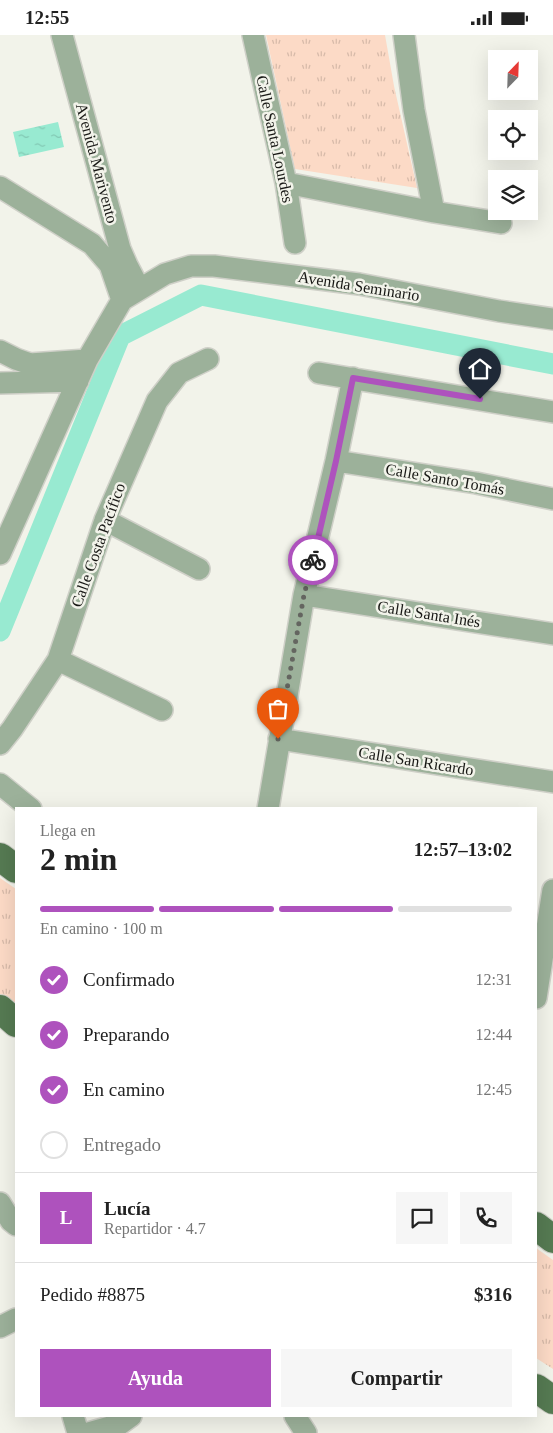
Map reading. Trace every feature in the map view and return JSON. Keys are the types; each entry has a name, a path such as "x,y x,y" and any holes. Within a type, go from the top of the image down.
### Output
{"main road":[{"path":"0,857 15,868"},
{"path":"0,1009 15,1022"},
{"path":"537,1228 553,1239"},
{"path":"537,1389 553,1399"}],"street":[{"name":"Avenida Marivento","path":"62,35 120,249 139,288"},
{"name":"Calle Santa Lourdes","path":"253,35 286,183 295,243"},
{"path":"404,35 414,110 434,212"},
{"path":"286,183 500,223"},
{"name":"Avenida Marivento","path":"0,187 92,244 110,265 122,300"},
{"name":"Avenida Seminario","path":"139,288 165,273 191,266 214,265 359,284 499,311 553,319"},
{"path":"0,554 87,360 122,300 139,288"},
{"path":"0,351 30,364 87,360"},
{"name":"Calle Costa Pacífico","path":"0,744 58,660 105,520 157,401 179,373 208,359"},
{"path":"319,373 553,412"},
{"path":"268,807 278,739 304,595 336,461 353,378"},
{"path":"0,383 78,381"},
{"name":"Calle Santo Tomás","path":"336,461 476,483 553,499"},
{"path":"0,507 22,504"},
{"path":"105,520 199,569"},
{"name":"Calle Santa Inés","path":"304,595 553,634"},
{"path":"58,660 162,711"},
{"name":"Calle San Ricardo","path":"278,739 553,782"},
{"path":"0,784 29,807"},
{"path":"537,984 542,917 553,890"},
{"path":"0,1203 15,1224"},
{"path":"0,1327 15,1320"},
{"path":"73,1417 78,1433"},
{"path":"88,1433 120,1424 130,1417"}],"green space":[{"path":"266,35 385,35 394,86 417,188 295,169"},
{"path":"0,878 15,888 15,1011 0,999"},
{"path":"537,1249 553,1260 553,1369 537,1359"}],"water":[{"path":"58,122 64,147 19,157 13,132"}],"waterway":[{"path":"0,631 120,336 201,295 553,364"}],"way so far":[{"path":"278,739 304,595 313,560"}],"route":[{"path":"313,560 353,378 480,399"}]}
